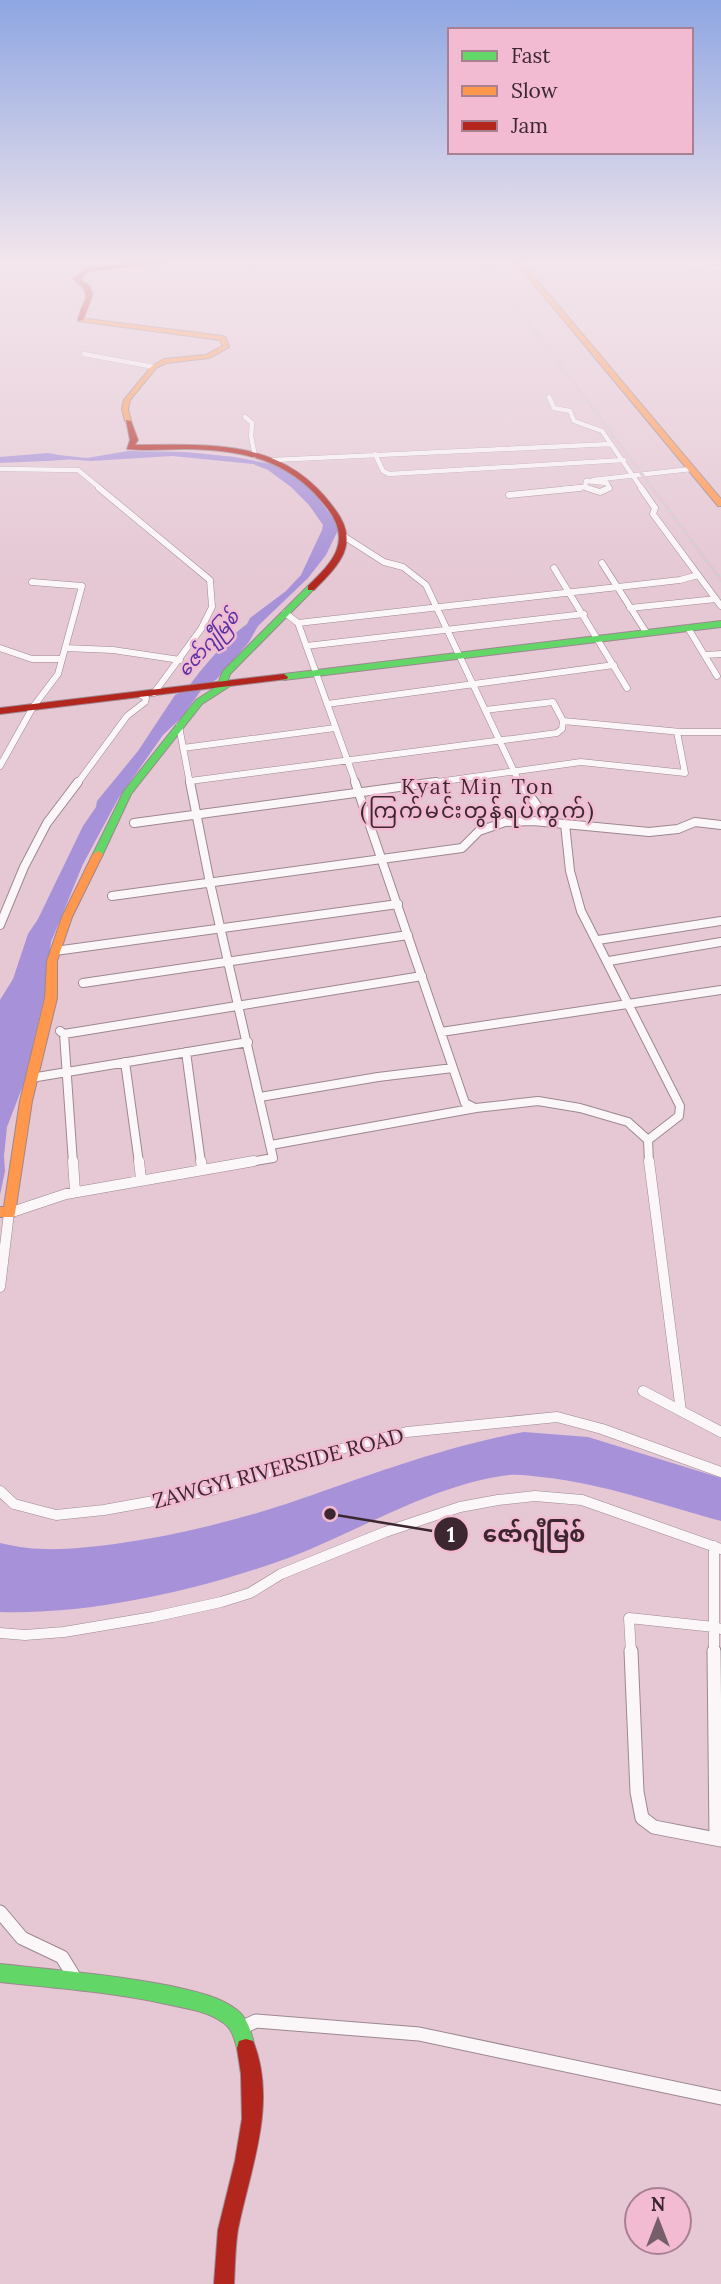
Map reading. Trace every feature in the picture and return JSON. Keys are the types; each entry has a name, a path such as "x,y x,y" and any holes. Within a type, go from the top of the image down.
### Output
{"main road":[{"path":"5,1213 31,1078 51,998 52,961 67,917 127,793 199,702 222,685 226,673 336,564 344,547 345,537 339,518 309,480 281,462 201,449 130,447 134,440 125,409 127,400 154,367"},
{"path":"606,367 721,504"},
{"path":"0,711 721,625"},
{"path":"0,1972 77,1981 189,2001 229,2013 241,2028 251,2072 254,2122 227,2234 224,2284"}],"street":[{"path":"549,397 554,408 570,411 574,421 602,431 654,508 653,514 721,606"},
{"path":"245,417 252,423 251,436 256,456"},
{"path":"273,460 611,444"},
{"path":"375,454 383,471 389,474 624,460"},
{"path":"0,469 78,470 210,580 212,607 180,660 147,694 145,702 127,716 47,823 24,867 0,925"},
{"path":"585,487 584,483 593,480 691,469"},
{"path":"509,495 585,487 600,492 609,488 609,484 604,481 593,480"},
{"path":"345,537 384,562 403,567 426,585 530,802 547,816 550,822"},
{"path":"602,563 646,632"},
{"path":"554,568 627,688"},
{"path":"298,623 680,580 698,575"},
{"path":"0,766 33,708 58,674 82,586 32,582"},
{"path":"630,608 716,599"},
{"path":"285,613 298,623 383,860 465,1103 476,1108"},
{"path":"306,646 584,614"},
{"path":"688,628 717,676"},
{"path":"0,648 32,659 62,659"},
{"path":"65,648 113,650 180,660"},
{"path":"706,655 721,654"},
{"path":"327,704 614,665"},
{"path":"190,780 557,733 562,729 564,721 553,702 485,710"},
{"path":"564,721 677,732 721,733"},
{"path":"0,1287 5,1213 75,1192 273,1158 240,1004 210,883 179,726"},
{"path":"183,748 335,727"},
{"path":"134,823 581,762 685,772 677,732"},
{"path":"112,896 462,848 479,831 505,822 550,822 649,832 678,829 695,822 721,825"},
{"path":"565,824 570,882 581,916 609,961 680,1106 679,1116 648,1140"},
{"path":"55,951 221,926 398,904"},
{"path":"598,940 721,921"},
{"path":"83,983 408,935"},
{"path":"609,961 721,942"},
{"path":"75,1192 62,1032 422,976"},
{"path":"441,1032 721,990"},
{"path":"31,1078 248,1042"},
{"path":"186,1052 202,1169"},
{"path":"125,1062 141,1179"},
{"path":"260,1097 378,1077 453,1068"},
{"path":"271,1145 476,1108 538,1101 580,1108 628,1122 648,1140 650,1185 681,1411"},
{"path":"643,1391 721,1432"},
{"name":"ZAWGYI RIVERSIDE ROAD","path":"0,1491 14,1504 56,1515 104,1510 209,1491 341,1449 407,1433 557,1417 602,1429 721,1472"},
{"path":"0,1633 32,1636 70,1631 157,1617 240,1597 281,1574 448,1510 506,1499 568,1497 592,1502 654,1527 718,1548 718,1628 718,1839 654,1827 642,1818 637,1792 629,1618 718,1628"},
{"path":"0,1912 22,1938 62,1957 77,1981"},
{"path":"241,2028 256,2021 419,2034 721,2098"}],"shaded area":[{"path":"128,451 186,452 276,465 309,486 336,522 338,530 326,555 308,578 258,626 249,642 217,679 202,689 182,717 163,735 118,799 83,864 51,942 45,994 24,1083 7,1127 5,1171 0,1195 0,1000 13,979 28,934 97,801 138,751 175,695 188,687 250,618 286,591 301,575 323,525 309,505 291,487 268,470 253,464 172,456 91,461 48,458 48,454 87,458"},
{"path":"524,1432 588,1437 721,1478 721,1521 587,1484 509,1475 453,1488 398,1509 291,1557 221,1580 110,1604 36,1612 0,1612 0,1543 29,1548 72,1549 180,1533 265,1511 433,1454"}],"waterway":[{"name":"ဇော်ဂျီမြစ်","path":"0,460 48,456 69,458"}],"railway":[{"path":"562,367 721,580"}],"traffic: fast":[{"path":"98,854 127,793 199,702 227,684 223,681 226,673 311,588"},
{"path":"284,677 721,624"},
{"path":"0,1973 120,1986 212,2006 235,2021 246,2048"}],"traffic: slow":[{"path":"128,421 125,409 127,400 155,367"},
{"path":"606,367 721,504"},
{"path":"0,1212 9,1213 26,1101 51,998 52,961 67,917 98,854"}],"traffic: jam":[{"path":"128,421 134,440 130,447 216,448 243,452 268,458 292,470 314,487 340,524 343,545 335,562 311,588"},
{"path":"0,711 284,677"},
{"path":"224,2284 228,2230 252,2119 251,2074 246,2048"}],"place":[{"name":"ဇော်ဂျီမြစ်","path":"330,1514"}],"district":[{"name":"Kyat Min Ton (ကြက်မင်းတွန်ရပ်ကွက်)","path":"478,798"}]}
